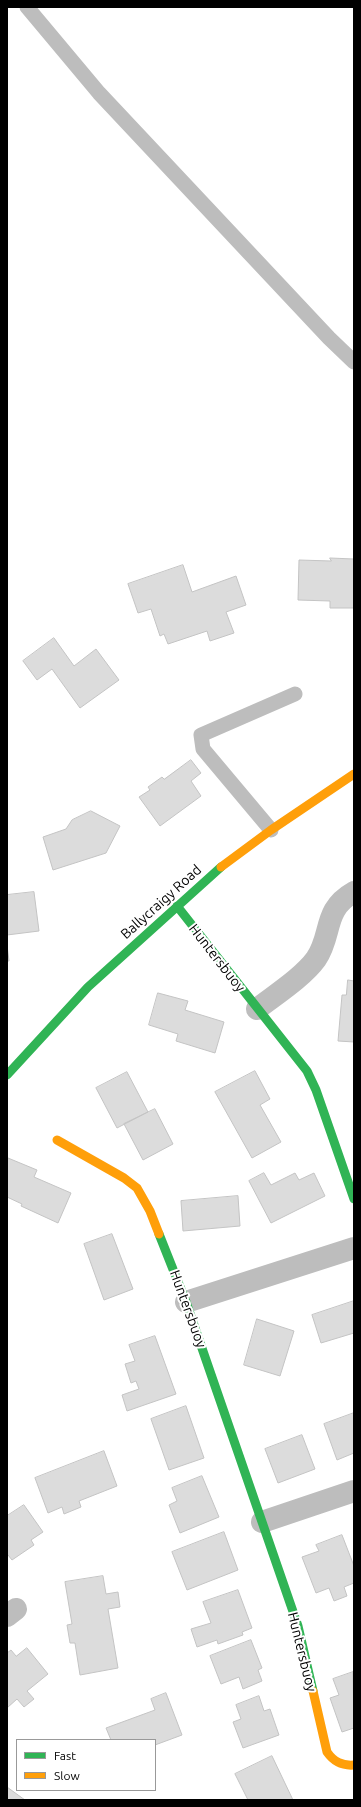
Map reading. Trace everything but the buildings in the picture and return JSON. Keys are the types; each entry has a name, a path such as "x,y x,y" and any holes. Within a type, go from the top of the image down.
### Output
{"street":[{"name":"Ballycraigy Road","path":"7,1075 88,987 222,866 271,830 354,774"},
{"path":"257,1009 311,966 323,946 331,914 343,900 354,892"},
{"name":"Huntersbuoy","path":"177,906 257,1009 295,1055 312,1080 354,1199"},
{"name":"Huntersbuoy","path":"57,1140 124,1178 137,1188 150,1211 186,1302 298,1626 325,1746 334,1762 354,1765"},
{"path":"186,1302 354,1248"},
{"path":"262,1522 354,1491"}],"lane":[{"path":"27,7 99,93 329,338 354,362"},
{"path":"271,830 203,749 201,735 295,694"}],"traffic: fast":[{"path":"7,1075 88,987 221,867"},
{"path":"177,906 307,1071 316,1090 354,1199"},
{"path":"159,1234 186,1302 298,1626 313,1691"}],"traffic: slow":[{"path":"221,867 271,830 354,774"},
{"path":"57,1140 124,1178 137,1188 150,1211 159,1234"},
{"path":"313,1691 327,1752 339,1763 354,1765"}]}
